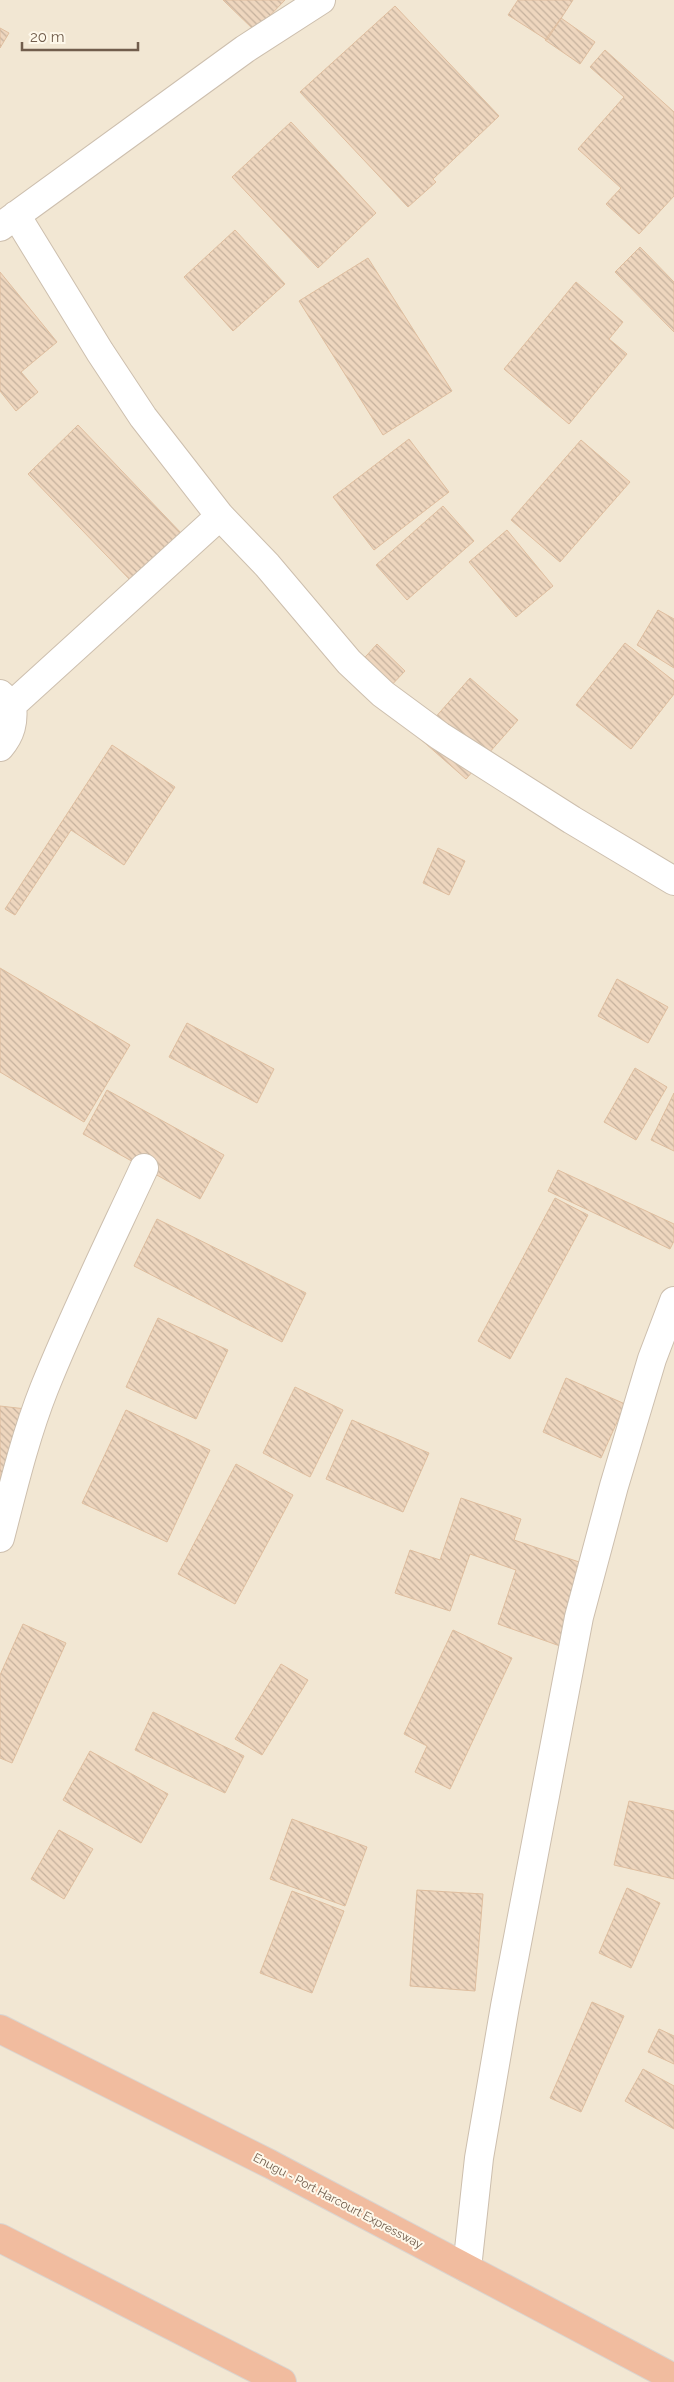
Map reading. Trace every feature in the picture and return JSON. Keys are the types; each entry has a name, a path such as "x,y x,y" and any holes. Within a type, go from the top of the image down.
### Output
{"highway":[{"name":"Enugu - Port Harcourt Expressway","path":"0,2029 270,2164 674,2378"},
{"path":"0,2238 282,2382"}],"street":[{"path":"321,0 245,49 8,221 143,417 220,516 267,565 349,662 383,694 440,736 499,775 674,880"},
{"path":"0,747 14,721 6,700 220,516"},
{"path":"0,1538 24,1449 44,1390 72,1322 144,1168"},
{"path":"467,2268 480,2158 505,2006 579,1616 647,1377 674,1302"}],"shaded area":[{"path":"0,0 674,0 674,2382 0,2382"}],"building":[{"path":"223,0 285,0 255,31"},
{"path":"518,0 573,0 547,40 508,15"},
{"path":"395,6 499,116 433,179 436,182 408,207 300,92"},
{"path":"561,18 595,42 580,64 545,40"},
{"path":"0,28 9,33 0,48"},
{"path":"605,50 674,112 674,196 639,234 606,204 621,188 578,149 624,97 590,67"},
{"path":"291,122 376,213 318,268 232,177"},
{"path":"235,230 285,284 233,331 184,277"},
{"path":"640,247 674,282 674,332 615,272"},
{"path":"368,258 452,391 383,435 299,301"},
{"path":"0,272 57,342 21,372 38,392 16,411 0,391"},
{"path":"576,282 623,322 609,339 627,354 569,424 504,369"},
{"path":"78,425 183,535 133,583 28,474"},
{"path":"409,439 449,492 374,550 333,497"},
{"path":"581,440 630,482 560,562 511,520"},
{"path":"443,506 474,541 407,600 376,565"},
{"path":"507,530 553,586 516,617 469,562"},
{"path":"658,610 674,619 674,668 637,645"},
{"path":"625,643 674,681 674,694 631,749 576,705"},
{"path":"377,644 405,671 385,692 358,665"},
{"path":"470,678 518,720 466,779 418,737"},
{"path":"112,745 175,787 124,865 71,830 15,915 5,909"},
{"path":"438,848 465,861 449,895 423,883"},
{"path":"0,968 130,1045 84,1122 0,1072"},
{"path":"617,979 668,1007 648,1043 598,1016"},
{"path":"187,1023 274,1069 257,1103 169,1057"},
{"path":"635,1068 667,1087 636,1140 604,1122"},
{"path":"107,1090 224,1155 200,1199 83,1134"},
{"path":"674,1093 674,1151 651,1140"},
{"path":"558,1170 674,1224 674,1241 670,1249 548,1191"},
{"path":"555,1198 588,1215 510,1359 478,1341"},
{"path":"157,1219 306,1293 282,1342 134,1266"},
{"path":"158,1318 228,1350 196,1419 126,1387"},
{"path":"566,1378 625,1404 601,1458 543,1432"},
{"path":"295,1387 343,1410 310,1477 263,1453"},
{"path":"0,1406 26,1409 17,1483 0,1481"},
{"path":"126,1410 210,1450 167,1542 82,1503"},
{"path":"352,1420 429,1453 403,1512 326,1479"},
{"path":"236,1464 293,1495 235,1604 178,1574"},
{"path":"461,1498 521,1519 514,1540 588,1565 560,1646 498,1624 516,1570 470,1554 450,1611 395,1593 410,1550 440,1560"},
{"path":"23,1624 66,1643 12,1763 0,1758 0,1675"},
{"path":"453,1630 512,1658 450,1789 415,1772 427,1746 404,1734"},
{"path":"281,1664 308,1680 262,1755 235,1739"},
{"path":"153,1712 244,1756 225,1793 135,1750"},
{"path":"90,1751 168,1794 141,1843 63,1800"},
{"path":"629,1801 674,1811 674,1879 614,1865"},
{"path":"292,1819 367,1847 345,1906 270,1879"},
{"path":"59,1830 93,1849 64,1899 31,1879"},
{"path":"627,1888 660,1903 631,1968 599,1953"},
{"path":"417,1890 483,1894 475,1991 410,1986"},
{"path":"292,1891 344,1911 312,1993 260,1973"},
{"path":"592,2002 624,2016 581,2112 550,2098"},
{"path":"659,2029 674,2036 674,2064 648,2052"},
{"path":"643,2069 674,2086 674,2129 625,2101"}]}
